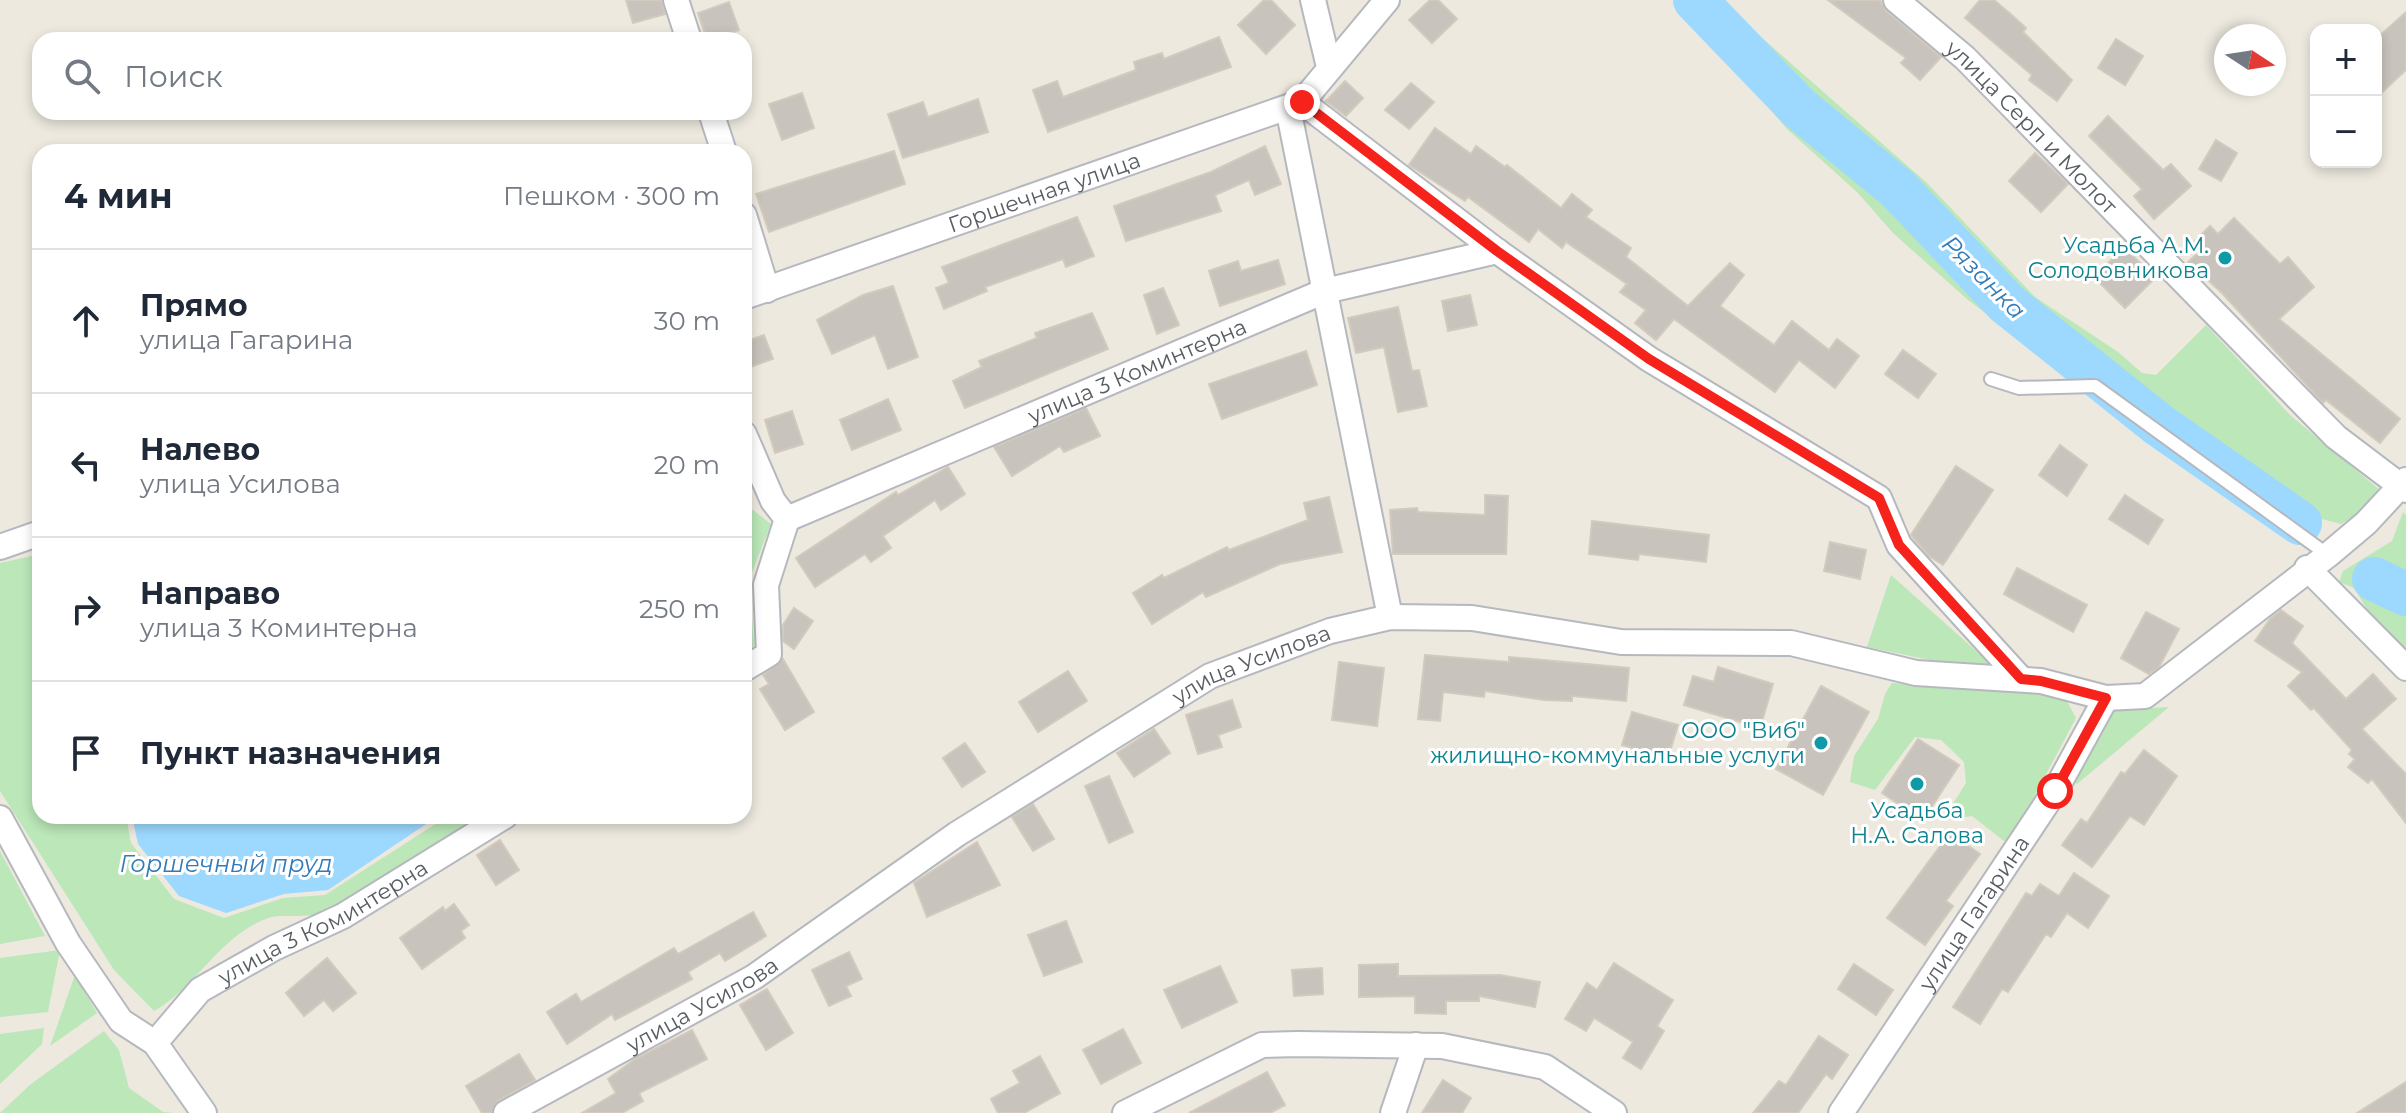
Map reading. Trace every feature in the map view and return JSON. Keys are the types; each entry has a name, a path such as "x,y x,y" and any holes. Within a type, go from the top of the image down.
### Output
{"street":[{"path":"676,0 686,32"},
{"path":"1313,0 1329,67"},
{"path":"1295,105 1387,0"},
{"name":"улица Серп и Молот","path":"1896,0 1965,58 2336,437 2405,485"},
{"path":"1295,105 1649,359 1879,498 1899,545 2021,679"},
{"path":"1295,105 1325,291 1390,617"},
{"name":"Горшечная улица","path":"756,293 1295,105"},
{"path":"714,120 721,144"},
{"name":"улица 3 Коминтерна","path":"787,519 1325,291 1497,251"},
{"path":"752,267 756,293"},
{"path":"752,452 773,501 787,519 766,585 769,654 752,664"},
{"path":"2106,698 2145,696 2307,568 2328,555 2405,485"},
{"path":"0,547 32,536"},
{"path":"2307,568 2406,668"},
{"name":"улица Усилова","path":"506,1113 754,977 957,834 1210,676 1330,631 1390,617 1472,618 1621,642 1791,643 1916,673 2041,681 2106,698"},
{"name":"улица Гагарина","path":"1841,1113 2055,791 2106,698"},
{"path":"0,818 68,943 112,1008 121,1021 155,1043 204,1113"},
{"name":"улица 3 Коминтерна","path":"155,1043 200,990 274,948 343,916 492,824"},
{"path":"1125,1113 1262,1045 1442,1046 1545,1067 1614,1113"},
{"path":"1393,1113 1416,1045"}],"lane":[{"path":"1991,379 2019,388 2095,386 2328,555"}],"green space":[{"path":"1676,0 1719,0 1927,183 2035,297 2118,352 2142,373 2156,375 2206,325 2290,415 2387,496 2341,524 2296,512 2267,488 2172,429 2112,374 2070,371 2055,365 1968,300 1893,233 1858,193 1787,129"},
{"path":"752,509 771,524 752,572"},
{"path":"2403,512 2406,515 2406,652 2380,630 2354,588 2339,582 2343,571 2392,541"},
{"path":"32,556 32,824 127,824 131,843 174,899 224,918 283,898 325,895 436,824 476,824 390,879 328,911 268,918 251,926 236,936 183,989 154,1011 114,970 0,791 0,563"},
{"path":"1891,575 2003,675 1867,647"},
{"path":"1892,683 2054,695 2067,701 2076,718 2027,810 2018,836 2004,841 1972,816 1942,821 1966,783 1964,762 1941,740 1915,737 1875,790 1850,782 1854,756 1878,719 1885,694"},
{"path":"2169,707 2077,784 2071,778 2114,710"},
{"path":"0,851 45,936 0,944"},
{"path":"60,950 48,1012 0,1017 0,958"},
{"path":"75,975 97,1013 50,1046"},
{"path":"44,1028 42,1044 0,1084 0,1034"},
{"path":"104,1031 119,1050 129,1088 163,1112 174,1113 0,1113 31,1084"}],"water":[{"name":"Горшечный пруд","path":"134,824 426,824 328,890 284,894 226,913 179,896 138,844"}],"building":[{"path":"626,0 661,0 665,14 633,23"},
{"path":"1264,0 1271,0 1295,25 1266,54 1238,25"},
{"path":"1430,0 1438,0 1457,19 1432,43 1409,20"},
{"path":"1828,0 1880,0 1886,11 1941,57 1920,80 1901,63 1906,58"},
{"path":"1980,0 1994,0 2014,17 2026,28 2023,32 2072,80 2057,101 2029,80 2032,75 1965,18"},
{"path":"729,2 739,30 704,32 698,13"},
{"path":"2406,12 2406,70 2382,92 2382,34"},
{"path":"1219,37 1231,67 1048,132 1033,90 1057,81 1063,97 1136,70 1134,62 1162,53 1164,59"},
{"path":"2116,39 2143,56 2125,85 2098,68"},
{"path":"1345,81 1363,98 1346,116 1326,101"},
{"path":"1411,83 1434,102 1409,129 1385,110"},
{"path":"802,93 814,128 782,140 769,104"},
{"path":"978,99 988,132 903,158 888,114 923,102 928,117"},
{"path":"2108,116 2163,170 2171,164 2191,186 2154,219 2134,196 2142,189 2089,136"},
{"path":"1435,128 1471,154 1476,146 1505,167 1507,165 1561,208 1572,194 1592,210 1586,217 1631,248 1626,257 1688,306 1730,263 1744,275 1720,306 1774,345 1792,321 1829,350 1837,339 1859,356 1835,388 1799,360 1775,392 1674,319 1656,340 1635,323 1646,310 1620,292 1627,284 1566,242 1562,248 1538,229 1529,242 1468,197 1465,201 1409,165"},
{"path":"2216,140 2237,153 2221,181 2199,169"},
{"path":"1265,146 1281,184 1255,195 1249,180 1215,195 1221,211 1126,241 1114,206 1211,172"},
{"path":"894,151 905,184 769,232 756,194"},
{"path":"2035,153 2068,184 2041,212 2009,181"},
{"path":"1077,217 1094,256 1066,267 1063,259 985,287 987,291 944,309 936,288 949,283 942,267"},
{"path":"2234,218 2280,264 2288,257 2314,287 2279,319 2400,419 2380,443 2326,400 2323,403 2222,293 2188,262 2198,253 2190,246 2210,226 2218,234"},
{"path":"2124,247 2155,278 2125,308 2094,277"},
{"path":"1278,260 1285,284 1220,306 1209,271 1238,261 1241,271"},
{"path":"893,286 918,357 888,369 875,335 832,354 817,320 863,295"},
{"path":"1163,288 1179,325 1157,334 1144,295"},
{"path":"1470,295 1477,325 1448,331 1442,301"},
{"path":"1398,307 1412,371 1419,370 1427,406 1398,412 1384,347 1356,353 1348,318"},
{"path":"1092,313 1108,349 965,408 953,381 982,367 979,361 1037,338 1035,333"},
{"path":"764,335 773,359 752,366 752,339"},
{"path":"1903,350 1936,374 1918,398 1885,374"},
{"path":"1306,351 1317,385 1222,419 1209,384"},
{"path":"888,399 901,430 852,450 840,420"},
{"path":"1086,408 1100,436 1064,452 1060,446 1012,476 994,447"},
{"path":"792,411 803,444 775,453 765,420"},
{"path":"2060,445 2087,465 2067,496 2039,475"},
{"path":"1956,466 1993,490 1943,565 1929,556 1911,535"},
{"path":"948,467 965,494 941,510 935,500 883,536 891,548 871,562 865,554 815,587 796,558 896,492 898,495"},
{"path":"1485,495 1508,496 1506,554 1393,554 1390,510 1417,508 1418,512 1485,515"},
{"path":"2125,495 2163,520 2148,544 2109,519"},
{"path":"1329,497 1342,552 1280,564 1206,597 1203,592 1152,624 1133,593 1162,575 1164,578 1227,547 1229,550 1308,520 1304,503"},
{"path":"1592,521 1709,535 1706,562 1639,554 1638,560 1589,554"},
{"path":"1830,542 1866,550 1860,579 1824,571"},
{"path":"2017,568 2087,605 2073,632 2004,594"},
{"path":"794,608 813,621 794,649 783,641 783,625"},
{"path":"2281,610 2303,626 2292,643 2346,699 2373,674 2396,699 2362,729 2406,774 2406,823 2372,779 2368,783 2348,767 2355,759 2349,754 2352,750 2314,708 2311,710 2288,686 2302,672 2255,641 2270,619"},
{"path":"2146,612 2179,629 2159,667 2149,674 2121,658"},
{"path":"1425,655 1509,662 1509,657 1629,668 1626,701 1572,696 1572,701 1544,700 1485,691 1484,697 1443,692 1440,721 1418,719"},
{"path":"783,659 814,712 785,730 760,689 769,684 763,675"},
{"path":"1339,662 1384,668 1377,726 1332,720"},
{"path":"1718,667 1773,684 1760,728 1684,705 1693,676 1714,682"},
{"path":"1068,671 1087,701 1038,732 1019,702"},
{"name":"ООО \"Виб\" жилищно-коммунальные услуги","path":"1821,686 1869,712 1823,795 1776,769"},
{"path":"1232,700 1241,727 1218,735 1222,747 1198,754 1186,715"},
{"path":"1632,712 1678,725 1668,758 1622,745"},
{"path":"1154,729 1170,753 1134,777 1117,753"},
{"name":"Усадьба Н.А. Салова","path":"1918,739 1959,765 1923,820 1882,793"},
{"path":"965,743 985,772 962,787 943,758"},
{"path":"2144,750 2177,776 2144,825 2130,816 2092,867 2062,845 2081,819 2087,823 2121,772 2125,774"},
{"path":"1109,776 1133,832 1109,843 1085,786"},
{"path":"1033,804 1054,839 1033,851 1012,817"},
{"path":"1950,833 1980,854 1946,901 1953,906 1925,945 1887,918"},
{"path":"500,840 519,870 496,885 477,855"},
{"path":"977,842 1000,885 927,917 914,883"},
{"path":"2074,873 2109,896 2088,928 2067,913 2051,937 2046,934 2008,992 2002,989 1980,1024 1953,1007 2026,893 2032,896 2040,884 2059,896"},
{"path":"454,904 469,925 461,931 465,938 422,969 400,938 443,907 445,911"},
{"path":"753,912 766,936 725,961 720,953 688,972 692,979 615,1020 612,1014 567,1044 547,1012 576,994 581,1002 674,948 678,954"},
{"path":"1066,921 1082,962 1044,976 1028,935"},
{"path":"849,952 862,979 846,986 851,996 829,1006 812,970"},
{"path":"327,958 356,993 333,1011 324,1000 304,1016 286,993"},
{"path":"1614,963 1673,1000 1657,1026 1664,1031 1641,1069 1623,1058 1633,1042 1594,1018 1586,1031 1565,1019 1587,983 1597,990"},
{"path":"1398,964 1398,976 1500,975 1540,982 1535,1007 1479,996 1479,1001 1446,1001 1446,1014 1415,1013 1415,996 1359,997 1359,965"},
{"path":"1854,964 1893,990 1876,1015 1838,989"},
{"path":"1220,966 1237,1002 1182,1028 1164,990"},
{"path":"1322,968 1323,994 1294,996 1292,970"},
{"path":"767,989 793,1033 766,1050 740,1005"},
{"path":"1123,1029 1141,1063 1101,1084 1083,1050"},
{"path":"692,1030 707,1059 639,1093 643,1101 622,1113 582,1113 616,1093 608,1079 635,1059"},
{"path":"1819,1036 1848,1055 1832,1079 1826,1074 1798,1113 1753,1113 1779,1081 1786,1085"},
{"path":"519,1054 535,1080 499,1100 491,1113 482,1113 466,1086"},
{"path":"1040,1056 1060,1093 1024,1113 998,1113 991,1099 1020,1083 1013,1071"},
{"path":"1267,1072 1285,1105 1270,1113 1189,1113"},
{"path":"1443,1080 1471,1098 1462,1113 1422,1113"},
{"path":"2406,1082 2406,1113 2357,1113"}],"waterway":[{"name":"Рязанка","path":"1695,0 1799,108 1898,189 2006,303 2159,425 2300,523"},
{"name":"Рязанка","path":"2374,579 2406,594"}],"place":[{"name":"Усадьба А.М. Солодовникова","path":"2225,258"},
{"name":"ООО \"Виб\" жилищно-коммунальные услуги","path":"1821,743"},
{"name":"Усадьба Н.А. Салова","path":"1917,784"}],"route":[{"path":"1302,102 1497,251 1649,359 1879,498 1899,545 2021,679 2041,681 2106,698 2055,791"}]}
